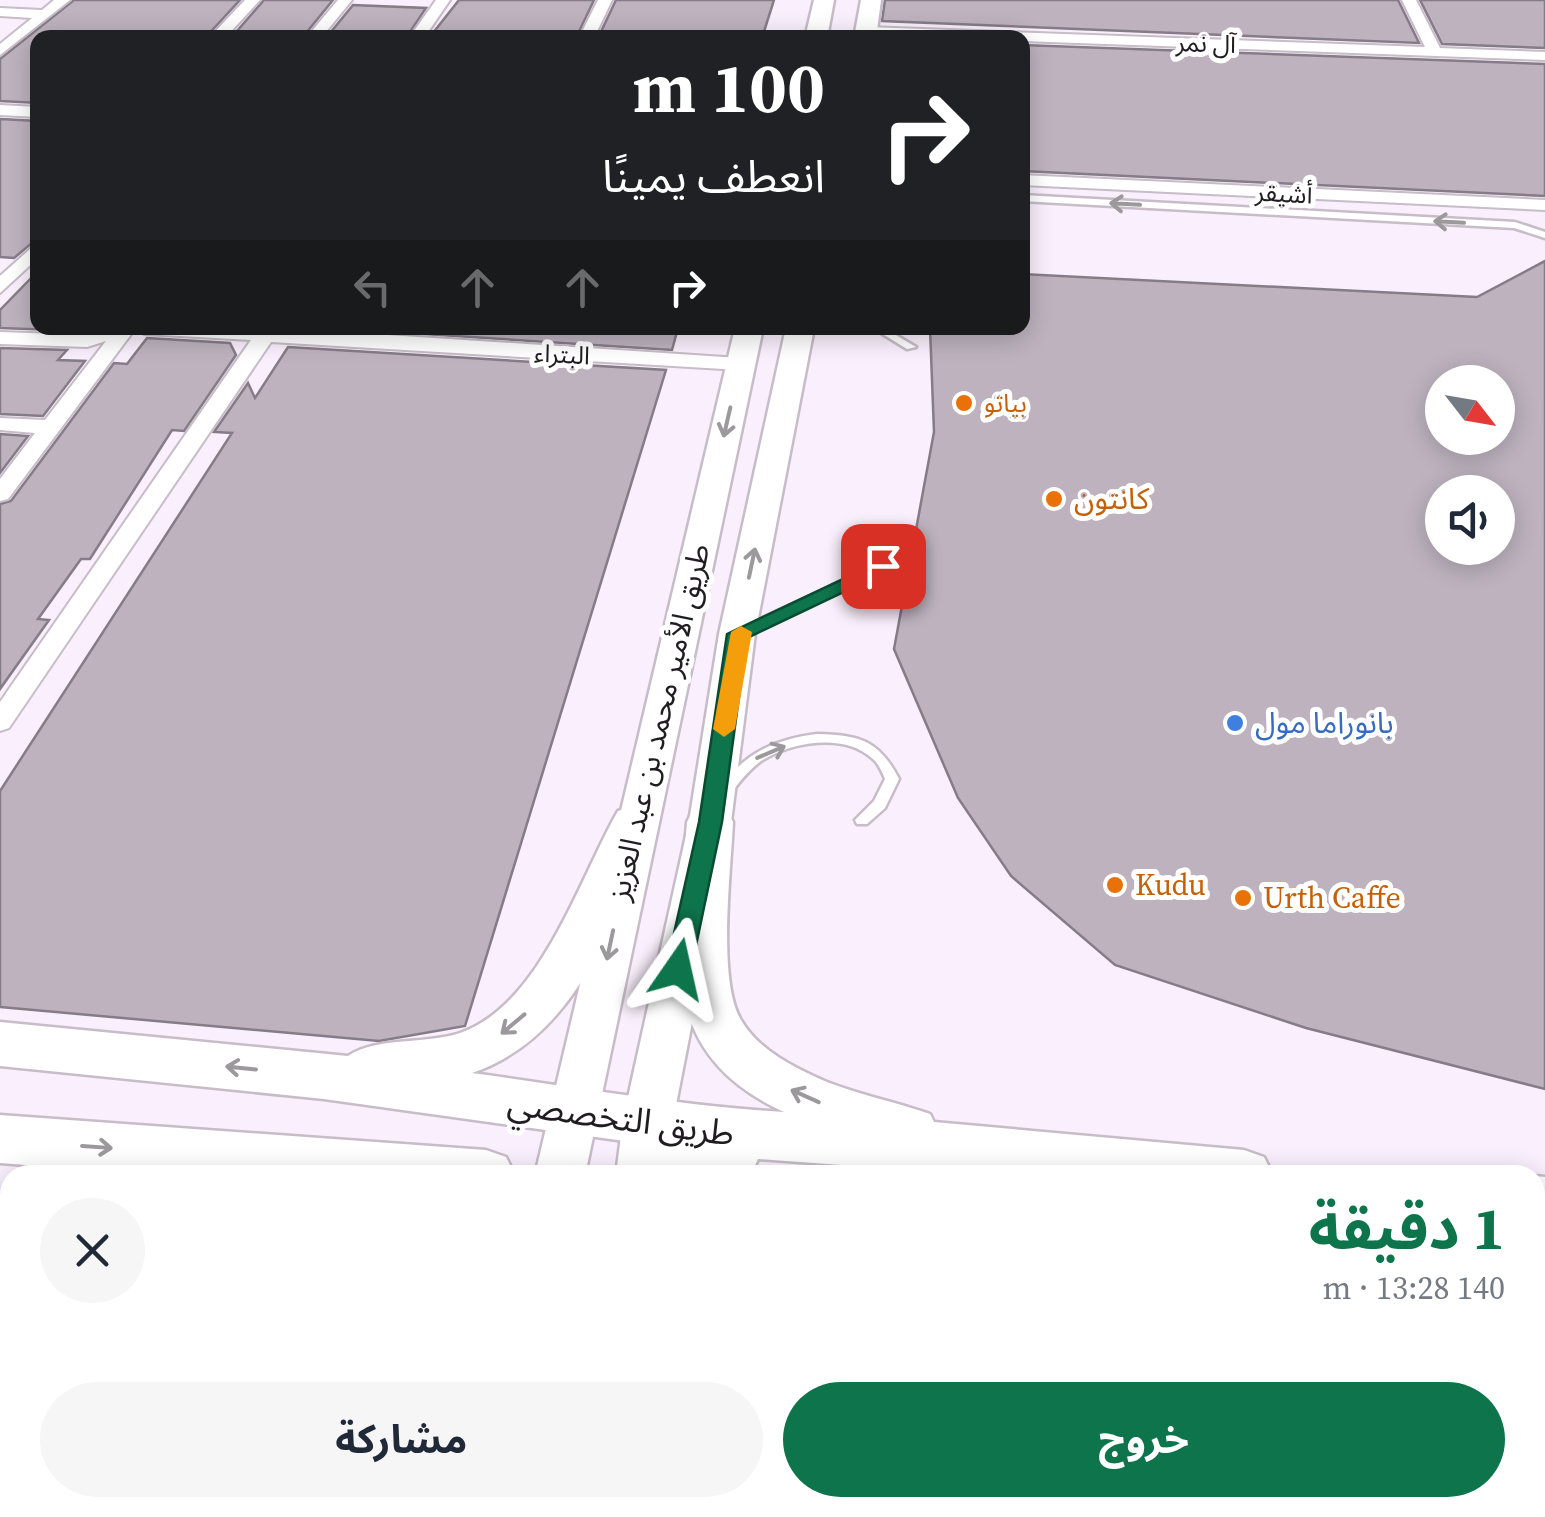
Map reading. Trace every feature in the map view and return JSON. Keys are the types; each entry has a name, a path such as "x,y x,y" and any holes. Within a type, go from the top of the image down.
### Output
{"main road":[{"path":"818,30 824,0"},
{"path":"866,30 870,0"},
{"name":"طريق الأمير محمد بن عبد العزيز","path":"642,1165 648,1120 710,822 738,634 799,335"},
{"name":"طريق الأمير محمد بن عبد العزيز","path":"563,1165 744,346"},
{"path":"710,822 705,950 708,994 720,1034 768,1077 809,1098 964,1149"},
{"path":"324,1076 458,1055 504,1033 558,976 636,823"},
{"name":"طريق التخصصي","path":"0,1044 324,1076 648,1120 684,1130 1136,1165"},
{"path":"0,1140 349,1165"},
{"path":"670,1165 679,1158 810,1142"},
{"path":"212,1155 248,1165"}],"street":[{"path":"0,51 63,0"},
{"path":"224,30 253,0"},
{"path":"319,30 345,0"},
{"path":"422,30 443,0"},
{"path":"590,30 606,0"},
{"path":"1409,0 1434,51"},
{"path":"0,12 46,14"},
{"name":"آل نمر","path":"1030,39 1545,56"},
{"path":"0,110 30,112"},
{"name":"أشيقر","path":"1030,180 1545,205"},
{"path":"0,287 10,265"},
{"path":"0,338 87,341 104,335"},
{"path":"0,494 119,335"},
{"path":"1,719 264,335"},
{"name":"البتراء","path":"368,335 744,346"},
{"path":"0,424 52,426"}],"lane":[{"path":"1030,198 1516,226 1545,234"},
{"path":"890,335 911,347"},
{"path":"738,634 883,566"},
{"path":"710,822 740,767 778,748 818,738 852,742 880,756 892,780 880,804 862,820"}],"building":[{"path":"74,0 240,0 212,30 36,30"},
{"path":"264,0 333,0 309,30 238,30"},
{"path":"459,0 594,0 580,30 435,30"},
{"path":"616,0 774,0 765,30 602,30"},
{"path":"885,0 1398,0 1419,43 882,21"},
{"path":"1420,0 1545,0 1545,48 1442,44"},
{"path":"353,5 426,8 411,30 333,30"},
{"path":"30,35 30,103 0,101 0,59"},
{"path":"1030,45 1545,64 1545,196 1030,171"},
{"path":"0,119 30,121 30,245 14,258 0,257"},
{"name":"بانوراما مول","path":"1545,261 1545,1089 1306,1028 1115,965 1011,876 958,798 894,649 934,432 930,335 1030,335 1030,274 1477,297"},
{"path":"30,279 30,329 0,328 0,310"},
{"path":"439,335 676,335 672,350"},
{"path":"147,338 230,343 236,355 184,431 172,430 90,559 81,559 38,619 49,620 0,689 0,504 11,501 114,363 127,364"},
{"path":"288,347 666,370 465,1026 379,1041 0,1007 0,791 232,433 214,432 248,383 255,398"},
{"path":"0,348 67,350 58,360 85,361 43,416 0,414"},
{"path":"0,434 28,436 0,473"}],"slow traffic":[{"path":"724,729 741,632"}],"place":[{"name":"بياتو","path":"964,403"},
{"name":"كانتون","path":"1054,499"},
{"name":"بانوراما مول","path":"1235,723"},
{"name":"Kudu","path":"1115,885"},
{"name":"Urth Caffe","path":"1243,898"}],"route":[{"path":"678,969 710,822 738,634 883,566"}]}
